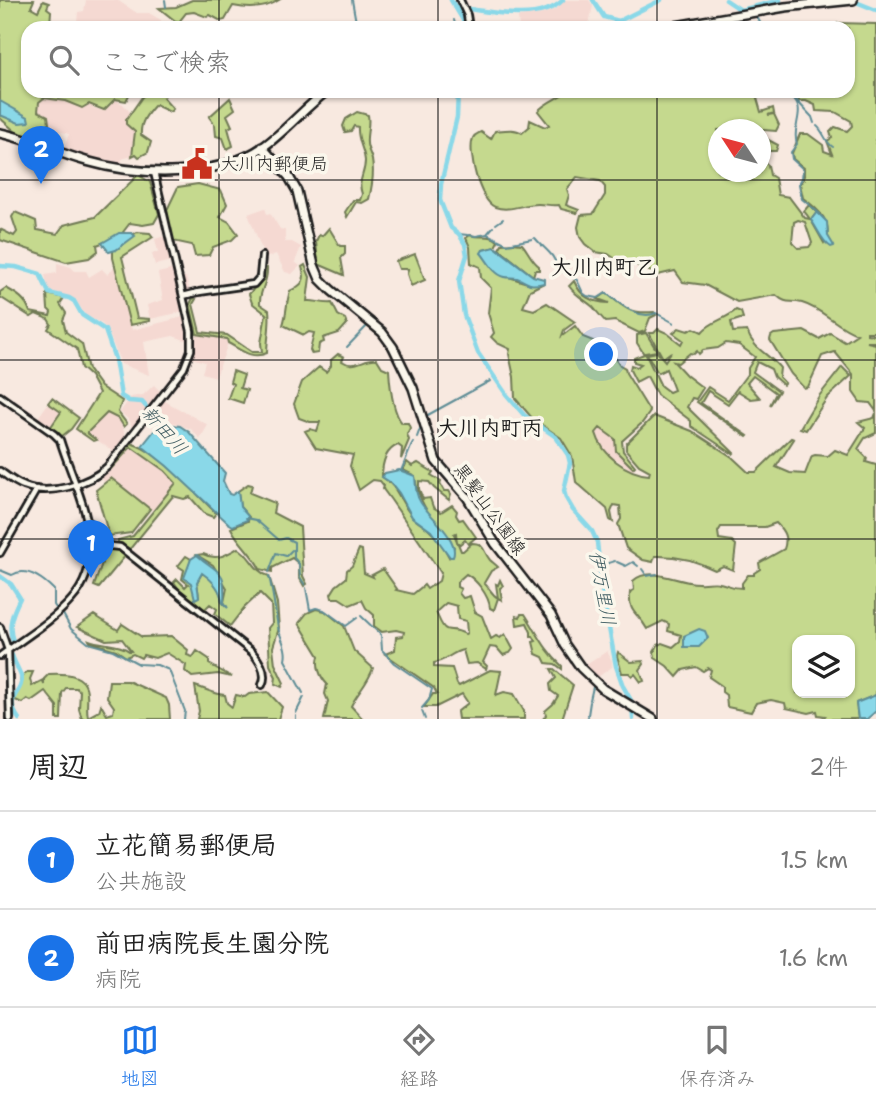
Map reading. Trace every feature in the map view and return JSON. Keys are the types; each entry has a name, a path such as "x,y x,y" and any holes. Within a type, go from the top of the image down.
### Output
{"main road":[{"path":"705,21 794,6 853,0"},
{"path":"0,133 88,162 112,167 154,171 221,166 242,159 262,147 319,98"},
{"name":"黒髪山公園線","path":"262,147 295,186 314,265 320,279 382,332 393,348 412,388 436,461 463,491 495,543 551,615 576,662 603,688 653,719"}],"street":[{"path":"461,1 468,21"},
{"path":"0,471 23,486 37,489 91,479 107,467 184,368 190,354 191,331 154,171"},
{"path":"183,296 254,284 260,277 262,256"},
{"path":"0,396 57,437 92,544 87,575 78,593 66,606 0,656"},
{"path":"0,553 37,489"},
{"path":"92,544 120,547 252,652 264,671 265,679 262,685"},
{"path":"0,628 8,650 10,719"}],"shaded area":[{"path":"86,0 117,0 137,13 149,13 161,20 77,21 78,12 84,11"},
{"path":"565,0 589,0 593,6 590,21 518,21 518,17 556,9"},
{"path":"44,98 50,98 82,108 89,103 104,111 115,100 123,104 131,113 126,124 135,132 132,156 122,159 121,165 63,151 69,134 51,129 50,124 38,111 39,102"},
{"path":"265,208 280,229 285,230 285,242 301,247 295,262 300,266 292,274 285,272 276,254 265,258 248,214"},
{"path":"165,236 171,261 155,265 152,254 158,252 155,239"},
{"path":"57,263 75,271 86,271 89,277 102,269 108,275 116,264 132,330 183,317 188,341 173,336 144,342 149,375 121,364 107,329 85,315 75,299 48,290 45,275 57,273"},
{"path":"179,268 182,277 186,277 190,292 180,295 184,309 182,312 150,319 147,305 163,300 158,273"},
{"path":"197,334 227,339 216,377 202,373 205,362 192,358"},
{"path":"154,385 161,392 132,429 130,421 120,412 131,397 143,395"},
{"path":"52,398 79,418 61,437 37,419"},
{"path":"163,400 208,425 200,439 191,429 174,423 166,424 153,412"},
{"path":"107,413 119,419 126,436 114,452 87,433"},
{"path":"600,428 615,439 616,451 633,468 635,474 618,460 612,459 599,442 596,432"},
{"path":"130,443 177,482 155,511 150,509 131,533 109,536 96,490 105,483 101,477"},
{"path":"607,651 612,667 595,679 585,666"}],"green space":[{"path":"0,0 34,0 31,7 38,11 43,1 49,3 47,8 51,11 50,21 21,21 21,98 44,98 39,102 38,111 48,116 51,138 18,134 0,118"},
{"path":"192,0 279,0 257,8 233,6 225,20 221,21 210,15 207,17 194,12 186,13 180,21 175,21 159,8 176,7"},
{"path":"855,23 876,24 876,332 867,334 876,335 876,342 867,342 876,344 876,411 870,403 860,402 853,392 853,374 835,352 822,356 808,387 804,388 791,374 770,340 774,334 804,331 819,339 830,333 845,342 857,334 802,303 786,301 776,295 737,302 705,285 683,282 675,271 658,275 630,262 620,262 608,254 595,252 580,237 578,227 581,215 593,214 605,195 605,187 600,181 577,177 567,189 569,195 566,205 579,210 577,213 561,209 559,205 532,204 506,209 495,207 484,196 473,165 472,145 475,135 481,132 491,139 495,131 513,130 522,133 529,127 530,120 545,127 549,125 538,111 556,98 757,98 761,112 773,108 774,113 768,115 774,114 779,125 776,131 771,131 771,119 708,119 708,182 771,182 771,176 775,178 778,195 789,197 805,218 810,219 804,211 809,205 817,212 811,220 824,243 828,229 826,223 819,212 803,198 800,184 804,179 804,168 793,159 792,153 800,134 808,134 823,145 824,151 832,154 827,141 832,138 830,132 835,127 847,131 852,126 851,121 835,112 816,111 815,105 799,101 798,98 855,98","holes":["794,222 805,222 812,243 809,247 798,248 792,242"]},
{"path":"44,98 128,98 126,101 115,99 104,110 89,104 82,108 65,101"},
{"path":"141,98 163,98 173,109 170,112 155,105 152,108 141,130 141,135 151,142 148,152 139,157 136,154 132,156 135,132 126,124"},
{"path":"230,98 235,109 227,115 232,126 228,128 233,146 227,149 223,138 216,136 215,125 209,117"},
{"path":"357,112 368,115 367,143 373,169 369,199 362,203 356,202 347,217 345,212 353,200 360,200 360,185 365,166 358,127 354,126 351,131 345,132 343,126 346,119"},
{"path":"771,141 778,145 776,151 771,151"},
{"path":"138,175 150,182 159,214 154,223 130,223 120,236 97,245 98,251 89,258 66,262 0,240 0,229 14,236 17,232 12,217 15,212 36,221 37,230 57,234 64,225 95,217"},
{"path":"198,184 221,190 227,204 220,217 229,222 238,234 232,240 213,247 209,255 195,256 192,245 173,241 166,212 178,187"},
{"path":"329,228 340,246 345,246 345,254 341,258 344,275 318,264 316,241 319,235 322,236"},
{"path":"137,232 150,233 153,237 122,257 137,318 150,321 130,325 113,249"},
{"path":"470,235 498,241 495,247 483,250 484,256 503,276 528,283 544,283 530,290 523,307 534,310 547,303 575,322 564,330 562,336 575,326 583,337 608,347 625,368 650,412 622,441 623,451 635,466 633,468 616,451 615,439 600,428 596,433 609,455 632,471 649,475 650,471 639,465 626,450 626,444 654,416 692,431 732,457 748,472 756,472 791,438 794,439 776,467 790,473 805,474 812,456 828,456 835,450 848,455 865,428 858,422 874,418 876,413 876,433 865,438 858,449 867,458 866,462 876,465 876,695 856,703 858,719 822,719 825,716 818,715 817,711 809,713 786,708 785,703 771,700 756,703 751,712 727,707 722,686 709,677 711,670 708,668 703,671 696,667 683,670 677,677 655,658 654,652 658,645 662,643 673,647 680,641 681,635 668,631 669,624 663,621 647,629 631,605 633,581 640,576 656,575 690,582 717,582 742,588 748,575 754,575 760,569 759,563 784,549 785,535 776,523 765,527 721,527 718,532 719,539 732,541 736,545 733,570 723,566 715,570 694,561 671,556 655,556 653,562 643,560 626,548 618,524 621,519 620,506 614,505 611,512 613,522 607,509 576,482 572,456 561,438 532,418 515,398 510,349 491,337 494,333 488,313 491,288 481,278 480,267 471,263 470,247 466,238"},
{"path":"502,244 522,244 539,266 533,276 499,249"},
{"path":"415,254 425,280 411,286 408,269 399,269 396,261"},
{"path":"305,265 310,277 307,301 332,303 347,324 339,333 323,338 324,342 319,344 318,353 312,354 310,350 314,333 304,335 283,325 290,291 302,282 302,267"},
{"path":"265,267 267,274 260,304 269,310 267,353 251,355 228,343 227,339 197,334 190,304 193,298 196,299 193,304 200,332 227,335 252,352 262,352 266,314 252,303 249,294 260,282"},
{"path":"574,281 583,295 592,300 609,303 598,299 606,293 628,309 654,312 656,315 650,318 645,331 639,333 615,321 606,322 569,286"},
{"path":"6,288 24,300 30,312 50,316 47,294 64,298 60,304 66,313 63,320 66,332 82,344 88,369 101,387 122,401 118,412 127,424 124,427 119,419 107,413 87,433 96,440 93,441 76,429 99,393 90,376 81,368 77,349 48,329 51,324 48,319 36,314 31,317 0,297 0,292"},
{"path":"736,310 741,312 743,318 731,322 733,332 747,331 757,347 780,368 779,377 785,383 783,385 774,377 771,369 757,362 753,372 779,391 770,405 776,393 753,376 747,383 760,398 751,399 738,391 728,404 708,391 701,403 747,437 697,402 708,387 728,400 748,373 755,357 739,345 726,343 718,348 703,350 699,354 697,351 690,353 678,363 674,362 703,388 687,407 733,454 691,426 691,421 657,395 647,376 636,382 630,370 631,365 637,367 641,364 634,362 634,358 644,354 637,343 637,335 646,333 657,351 645,353 661,386 669,392 674,390 666,369 658,373 647,354 657,352 665,361 671,352 663,358 649,333 658,329 681,344 683,340 673,333 679,328 688,331 694,328 702,332"},
{"path":"338,354 344,357 342,361 351,364 377,359 382,367 389,370 396,412 402,423 408,423 410,428 407,434 409,440 401,459 402,448 398,445 390,450 385,458 382,477 392,485 414,518 438,539 449,557 454,547 424,506 415,476 403,470 407,462 412,466 418,463 433,472 431,475 441,481 444,491 451,494 449,500 429,482 419,481 423,499 430,498 433,507 441,512 452,505 459,520 463,519 476,537 468,544 465,540 460,544 457,542 461,551 472,543 479,545 498,567 491,571 484,583 498,598 494,610 490,608 482,589 466,574 457,582 457,587 461,589 459,593 463,598 470,596 475,612 482,616 491,639 505,634 513,649 503,655 497,648 490,647 483,662 487,666 486,669 477,663 467,664 463,650 434,663 434,667 452,668 459,686 490,670 501,671 496,695 504,692 514,694 524,711 524,719 458,719 457,712 468,703 462,694 436,707 424,707 433,694 437,694 434,688 385,654 395,650 396,637 403,636 404,632 382,632 374,626 374,615 362,600 350,605 339,598 332,598 331,594 346,578 347,570 352,566 359,549 362,550 364,573 373,577 372,575 383,569 396,590 413,594 424,585 427,589 439,581 441,573 380,481 373,480 359,490 350,466 353,455 316,448 305,431 317,431 320,422 299,418 294,404 302,382 319,367 326,372 331,366 331,360","holes":["446,603 457,606 458,619 466,621 465,634 445,629 436,612"]},
{"path":"842,367 851,376 827,398 806,430 800,428 819,396"},
{"path":"233,371 244,375 240,388 247,390 243,403 228,398 233,384 230,382"},
{"path":"52,398 79,418 61,437 50,428 61,412 48,403"},
{"path":"130,443 152,454 175,473 216,513 213,517 205,514 190,497 184,499 173,496 130,549 118,543 118,540 133,536 176,483 165,471 131,447 110,470"},
{"path":"111,478 150,509 131,533 109,536 96,490"},
{"path":"248,484 252,485 250,493 275,503 273,513 300,527 303,576 307,584 304,586 299,577 299,564 292,558 272,568 272,572 260,569 231,528 248,521 249,517 240,507 238,491"},
{"path":"102,547 112,548 126,555 99,588 94,586 102,563"},
{"path":"238,548 259,571 269,576 277,603 279,628 273,647 275,664 284,683 282,687 275,684 276,677 270,665 268,628 272,623 271,604 260,593 230,626 215,614 217,609 210,604 204,610 181,592 174,582 177,579 185,587 188,584 182,579 184,570 178,566 186,556 191,559 187,576 199,597 197,582 202,573 215,585 222,602 227,607 224,602 227,588 213,565 197,555 217,557"},
{"path":"500,580 503,586 500,588 502,600 498,598 496,584 498,585"},
{"path":"316,609 325,611 344,626 354,651 373,668 351,706 363,719 324,719 328,701 325,694 327,684 319,671 319,656 299,623 307,613"},
{"path":"525,614 562,669 555,664 546,663 543,657 536,654 533,642 536,641 531,636 527,623 517,625 516,616 520,617"},
{"path":"94,615 118,630 122,624 142,637 171,636 188,650 187,655 193,657 197,651 209,659 209,664 232,677 218,674 192,677 185,671 186,665 167,653 155,658 143,655 141,658 133,654 126,657 116,650 90,642 89,640 131,651 122,639 106,640 77,627"},
{"path":"618,652 631,662 643,661 640,670 644,681 641,682 635,674 632,676 622,673"},
{"path":"551,669 573,685 562,719 543,719 545,711 558,696 551,691 550,684 556,678"},
{"path":"33,672 30,679 32,686 43,680 44,685 44,679 49,674 67,674 83,681 86,686 88,717 99,711 101,705 107,715 113,713 114,707 107,697 109,681 128,681 166,698 170,719 82,719 79,709 80,691 66,688 62,693 61,719 57,719 57,706 45,691 31,701 27,699 22,703 13,699 19,690 21,676"},
{"path":"195,686 225,695 227,703 232,707 236,695 245,697 268,692 282,707 278,719 197,719 199,711"}],"water":[{"path":"0,101 28,117 29,122 19,123 0,115"},
{"path":"817,212 827,222 828,236 834,246 831,247 825,242 811,220"},
{"path":"119,233 132,233 135,236 109,252 102,243"},
{"path":"495,247 533,276 544,279 544,283 532,284 497,273 481,253"},
{"path":"164,424 180,426 189,432 225,473 223,481 229,494 238,491 240,507 248,516 247,520 233,526 228,523 142,446 154,431"},
{"path":"399,470 415,476 419,500 448,536 454,550 453,557 450,557 431,531 412,517 399,493 382,477 385,473"},
{"path":"197,555 220,573 224,583 224,602 228,608 222,602 215,585 202,573 197,582 199,597 195,599 191,583 184,578 191,559"},
{"path":"699,629 705,631 708,638 699,647 684,647 684,636"},
{"path":"876,695 876,711 867,719 858,719 856,703"}],"waterway":[{"path":"165,0 166,7"},
{"path":"352,0 356,21"},
{"name":"伊万里川","path":"451,0 463,21"},
{"path":"457,7 527,14 541,12 563,0"},
{"path":"593,0 604,17 619,21 661,0"},
{"path":"726,0 741,10 780,0"},
{"path":"851,0 876,10"},
{"path":"756,15 759,21"},
{"name":"伊万里川","path":"458,98 457,117 441,184 440,200 451,228 465,244 467,255 459,281 464,315 478,353 506,394 524,415 556,437 568,455 570,463 564,491 573,510 592,531 597,542 602,590 616,666 632,702 633,719"},
{"path":"793,98 799,114 797,144 791,152 792,159 803,169 799,184 802,199 819,213"},
{"path":"796,100 812,117 814,123"},
{"path":"817,126 833,147"},
{"path":"496,224 503,219"},
{"path":"487,234 493,227"},
{"path":"459,234 487,234 507,244 532,239"},
{"path":"535,238 552,256 558,269 577,280 587,296 598,298 606,293 636,313 656,313 674,323"},
{"name":"新田川","path":"0,266 16,267 40,274 49,293 74,301 82,315 105,330 115,359 121,396 129,401 142,402 166,429"},
{"path":"347,347 368,325"},
{"path":"426,416 490,381"},
{"path":"417,437 420,421"},
{"path":"401,471 413,442"},
{"path":"246,518 256,520 279,540 286,538 294,542 294,558 299,564 300,577 305,585"},
{"path":"269,572 276,553 286,556 292,550"},
{"path":"600,563 602,565 615,561"},
{"path":"617,562 626,566 633,562 638,566"},
{"path":"642,569 647,576 657,574"},
{"path":"0,570 12,575 29,573 40,578 54,590 56,608"},
{"path":"0,576 11,584 20,598 11,624 13,641"},
{"path":"269,576 285,660 303,693"},
{"path":"306,588 310,610 324,610 346,626 357,618"},
{"path":"63,614 71,629 88,643 113,650 139,664 157,665 169,670 185,711 184,719"},
{"path":"361,616 381,635 382,650"},
{"path":"383,651 394,663 432,689 429,700 422,708"},
{"path":"12,655 21,676 20,687 13,700 14,711 19,719"},
{"path":"590,700 593,687"},
{"path":"296,713 304,697"},
{"path":"588,715 590,702"},
{"path":"422,711 425,719"}],"place":[{"name":"大川内郵便局","path":"197,164"},
{"name":"前田病院長生園分院","path":"41,184"},
{"name":"立花簡易郵便局","path":"91,578"}],"district":[{"name":"大川内町乙","path":"604,267"},
{"name":"大川内町丙","path":"490,428"}]}
